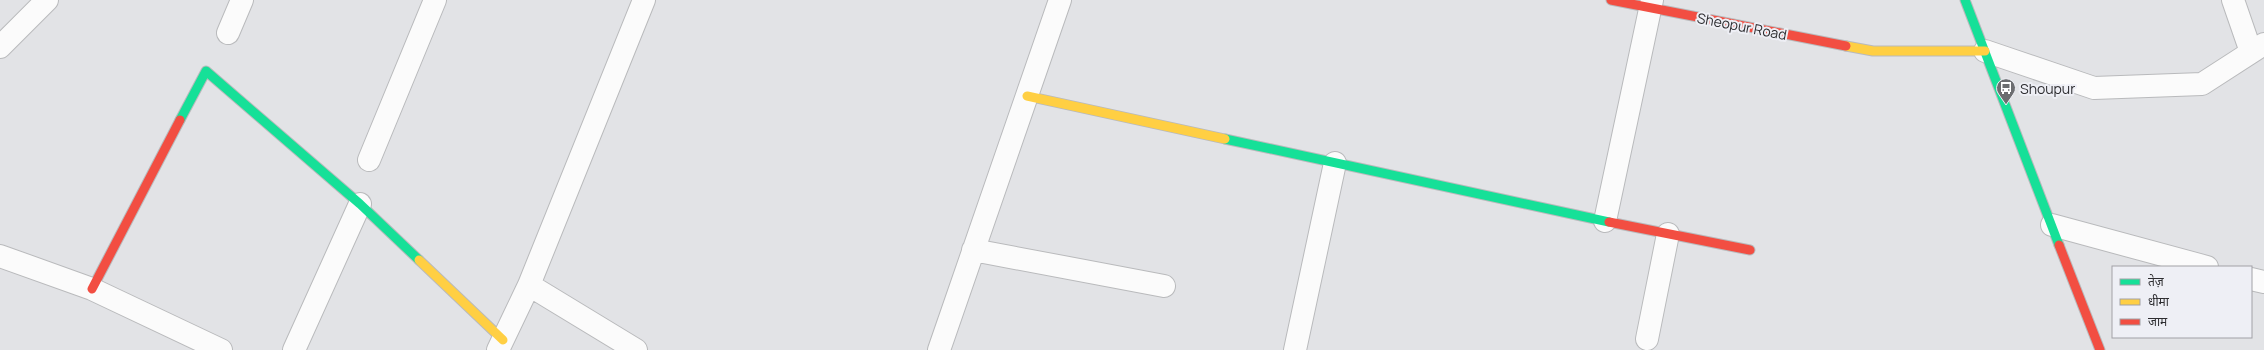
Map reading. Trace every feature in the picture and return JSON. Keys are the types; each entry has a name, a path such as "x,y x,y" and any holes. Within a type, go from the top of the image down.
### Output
{"street":[{"path":"0,47 47,0"},
{"path":"228,33 242,0"},
{"path":"369,160 435,0"},
{"path":"92,289 206,71 360,204 500,345 529,285 644,0"},
{"path":"939,350 1060,0"},
{"name":"Sheopur Road","path":"1610,0 1651,4 1873,51 1985,51"},
{"path":"1965,0 2100,350"},
{"path":"1985,51 2094,88 2202,84 2257,48 2233,0"},
{"path":"1605,221 1651,4"},
{"path":"1027,96 1605,221 1750,250"},
{"path":"1295,350 1335,163"},
{"path":"294,350 360,204"},
{"path":"2052,225 2203,266"},
{"path":"1647,339 1668,234"},
{"path":"973,250 1164,286"},
{"path":"0,256 92,289 221,350"},
{"path":"2252,279 2264,282"},
{"path":"529,285 636,350"}],"traffic: fast":[{"path":"1965,0 2059,245"},
{"path":"180,120 206,71 360,204 419,260"},
{"path":"1225,139 1609,222"}],"traffic: slow":[{"path":"1846,46 1873,51 1985,51"},
{"path":"1027,96 1225,139"},
{"path":"419,260 503,340"}],"traffic: jam":[{"path":"1611,0 1846,46"},
{"path":"92,289 180,120"},
{"path":"1609,222 1750,250"},
{"path":"2059,245 2100,350"}],"place":[{"name":"Shoupur","path":"2006,105"}]}
